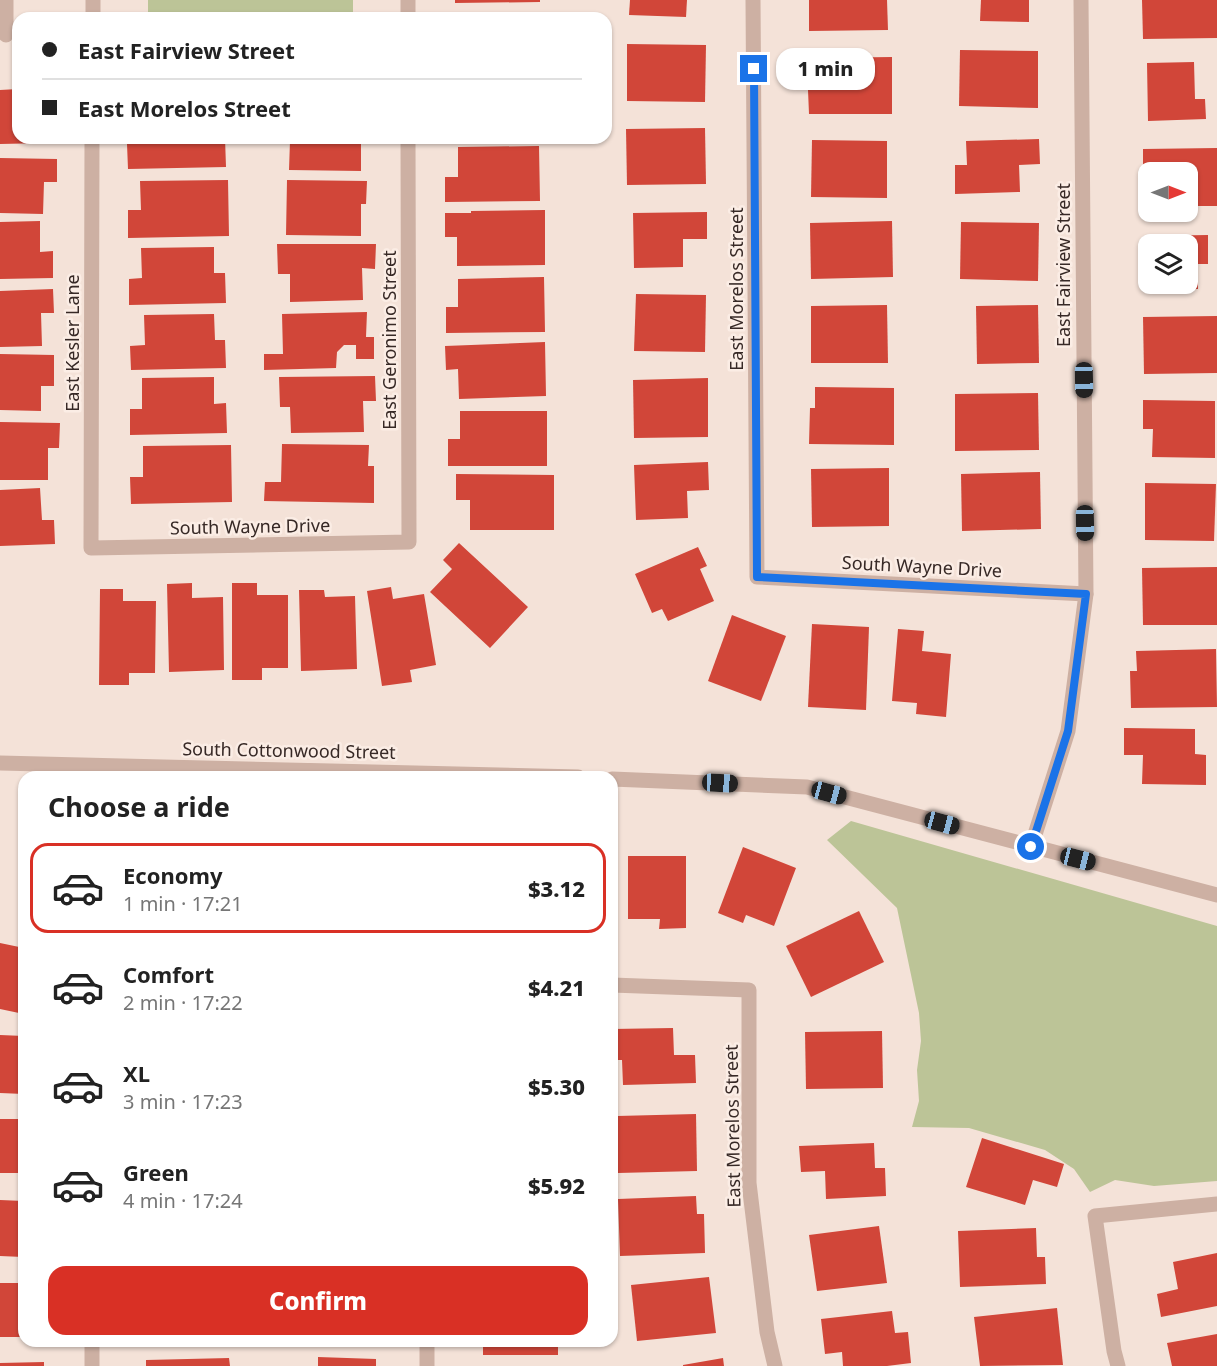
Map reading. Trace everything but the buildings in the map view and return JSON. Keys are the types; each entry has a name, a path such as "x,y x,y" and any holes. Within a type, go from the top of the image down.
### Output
{"street":[{"path":"6,0 8,35"},
{"name":"East Morelos Street","path":"753,0 757,577"},
{"name":"East Fairview Street","path":"1031,847 1068,731 1086,594 1081,0"},
{"name":"East Kesler Lane","path":"91,548 92,144"},
{"name":"East Geronimo Street","path":"408,144 409,542"},
{"name":"South Wayne Drive","path":"91,548 409,542"},
{"name":"South Wayne Drive","path":"757,577 1086,594"},
{"name":"South Cottonwood Street","path":"0,763 330,771"},
{"path":"618,778 807,787 1217,895"},
{"name":"East Morelos Street","path":"618,985 749,990 749,1183 767,1332 775,1366"},
{"path":"1118,1366 1095,1216 1217,1204"},
{"path":"92,1347 92,1366"},
{"path":"428,1347 428,1366"}],"green space":[{"path":"148,0 353,0 353,12 148,12"},
{"path":"851,821 1217,926 1217,1181 1154,1186 1115,1180 1090,1192 1074,1169 1045,1150 969,1128 912,1127 919,1101 917,1070 921,1041 919,1013 897,908 827,840"}],"route":[{"path":"754,69 757,577 1086,594 1068,731 1031,847"}]}
